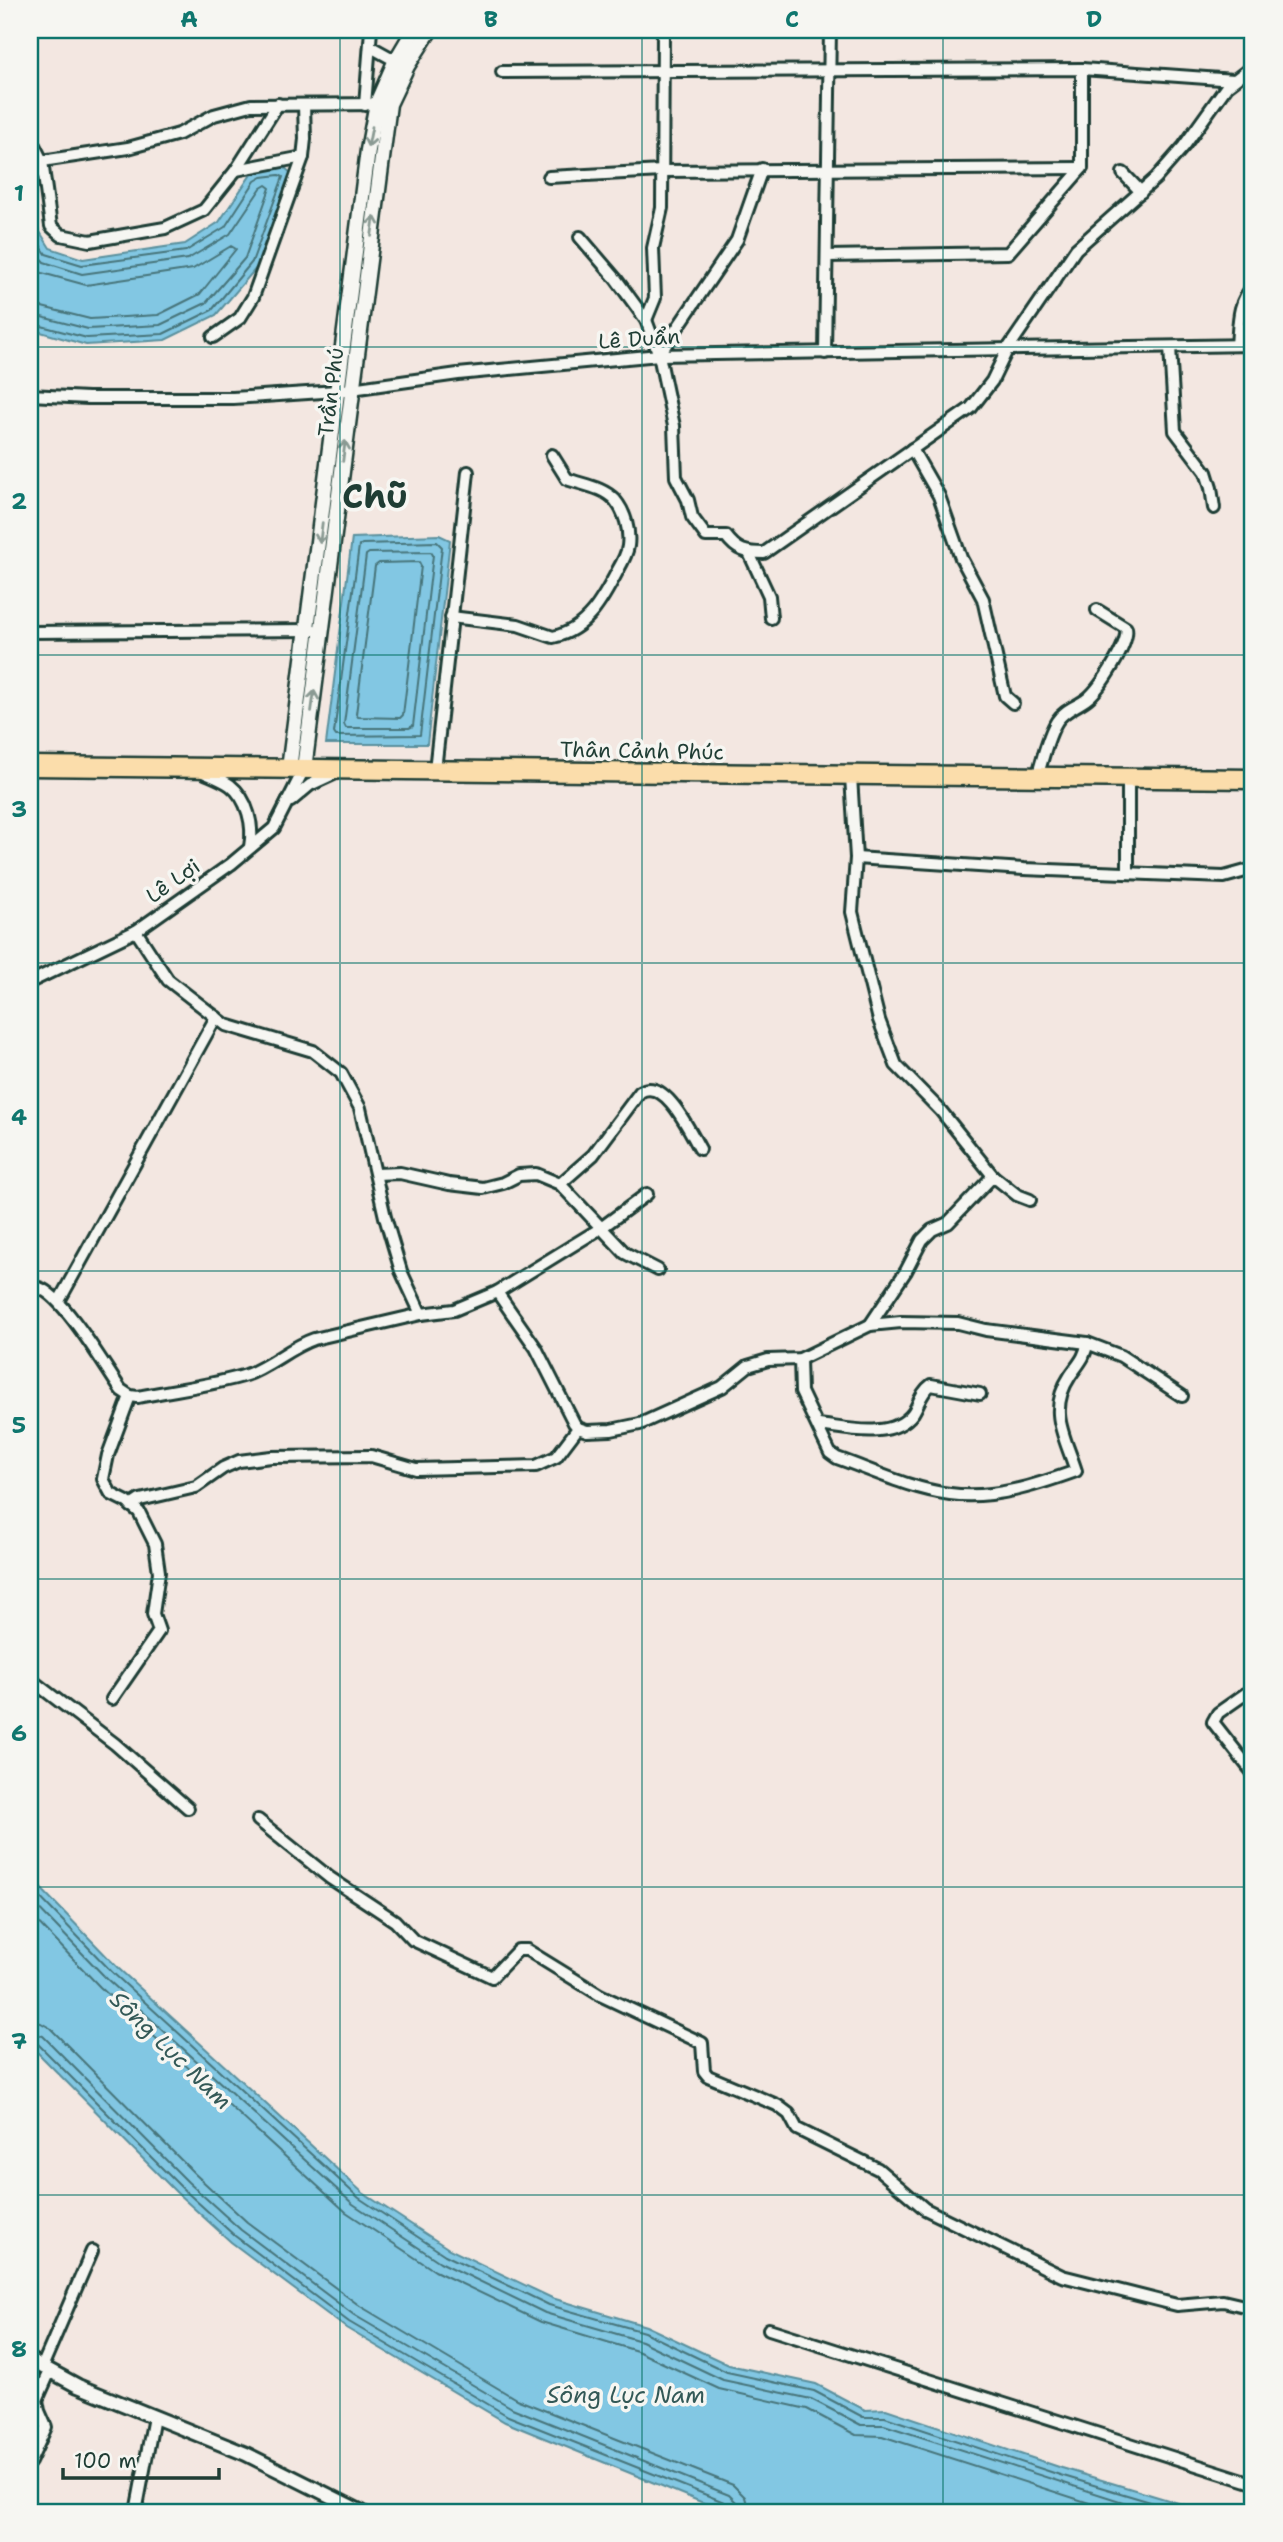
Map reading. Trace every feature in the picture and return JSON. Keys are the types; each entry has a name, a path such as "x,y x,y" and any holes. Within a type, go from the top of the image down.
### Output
{"highway":[{"name":"Thân Cảnh Phúc","path":"30,766 1253,779"}],"main road":[{"name":"Trần Phú","path":"401,64 414,30"},
{"name":"Trần Phú","path":"316,630 337,391 368,150 377,104 401,64 430,30"},
{"name":"Trần Phú","path":"297,769 352,389 377,104"}],"street":[{"name":"Trần Phú","path":"371,30 377,104"},
{"path":"646,320 655,298 653,248 662,208 663,30"},
{"path":"825,353 830,30"},
{"path":"371,47 401,64"},
{"path":"580,237 617,279 646,320 659,355 674,426 676,477 688,500 692,517 706,536 726,536 735,549 764,553 971,408 992,381 1007,350 1076,249 1141,192 1184,146 1222,93 1253,66"},
{"path":"502,72 1082,69 1234,80"},
{"path":"827,256 1008,253 1082,168 1082,69"},
{"path":"30,137 42,160 51,226 61,235 80,241 148,232 182,221 204,210 236,170 278,104"},
{"path":"42,160 128,148 179,134 201,121 251,105 377,104"},
{"path":"213,337 234,323 250,305 303,157 304,105"},
{"path":"236,170 303,157"},
{"path":"550,177 762,169 1082,168"},
{"path":"659,355 737,240 762,169"},
{"path":"1123,173 1141,192"},
{"path":"1237,345 1240,308 1253,288"},
{"name":"Lê Duẩn","path":"30,395 88,398 233,398 337,391 458,374 659,355 1253,345"},
{"path":"1170,347 1175,431 1206,472 1214,509"},
{"path":"912,450 939,496 961,558 983,599 1005,696 1013,703"},
{"path":"451,617 518,625 553,637 566,634 580,625 592,615 599,604 626,554 629,544 626,519 618,503 603,490 566,479 552,454"},
{"path":"435,770 468,472"},
{"path":"749,553 769,596 771,618"},
{"path":"1037,777 1058,719 1067,709 1086,700 1095,691 1128,635 1126,628 1097,610"},
{"path":"30,632 316,630"},
{"path":"193,768 231,785 247,807 253,832 250,847"},
{"path":"289,803 297,769"},
{"name":"Lê Lợi","path":"30,982 136,931 231,864 274,828 289,803 310,785 343,769"},
{"path":"851,776 856,858 852,912 879,1020 896,1065 941,1111 993,1176 1017,1195 1031,1200"},
{"path":"1128,778 1128,873"},
{"path":"856,858 1024,869 1224,877 1253,869"},
{"path":"136,931 168,980 226,1025 313,1051 341,1073 360,1108 385,1217 401,1272 421,1314"},
{"path":"59,1301 216,1017"},
{"path":"560,1184 593,1155 639,1092 646,1088 654,1089 681,1113 701,1149"},
{"path":"376,1174 400,1173 449,1184 483,1188 519,1175 536,1174 560,1184 625,1253 658,1270"},
{"path":"870,1325 906,1271 922,1240 932,1230 948,1223 993,1176"},
{"path":"30,1293 39,1288 43,1289 59,1301 121,1390 130,1396 138,1397 246,1374 314,1339 421,1314 454,1310 497,1292 601,1228 647,1194"},
{"path":"497,1292 536,1348 578,1428 587,1431 611,1430 640,1424 722,1387 748,1366 768,1360 800,1359 870,1325 901,1322 958,1324 1087,1343 1121,1356 1182,1396"},
{"path":"800,1359 801,1392 830,1453 837,1458 904,1482 951,1494 1003,1493 1044,1483 1076,1471 1058,1419 1059,1400 1066,1382 1086,1354 1087,1343"},
{"path":"818,1425 855,1431 892,1427 904,1422 913,1413 926,1388 931,1385 980,1394"},
{"path":"112,1699 159,1631 153,1614 159,1572 158,1556 139,1512 111,1494 103,1479 108,1455 130,1396"},
{"path":"131,1506 140,1500 196,1487 223,1468 239,1461 271,1457 371,1456 416,1469 536,1466 556,1457 578,1428"},
{"path":"30,1679 116,1744 188,1808"},
{"path":"1248,1692 1218,1713 1213,1722 1253,1773"},
{"path":"258,1820 330,1878 395,1921 413,1940 438,1953 488,1977 494,1975 518,1950 527,1950 600,1995 702,2043 704,2071 708,2076 777,2105 789,2114 797,2129 878,2169 925,2209 951,2222 1062,2276 1177,2305 1223,2301 1253,2308"},
{"path":"30,2462 46,2427 37,2400 41,2366 92,2251"},
{"path":"769,2329 1253,2483"},
{"path":"41,2366 78,2386 246,2454 362,2512"},
{"path":"136,2512 154,2417"}],"water":[{"path":"284,167 292,174 258,266 216,315 165,340 86,345 30,329 30,216 50,248 83,259 185,244 219,222 250,176 259,171"},
{"path":"439,535 450,540 427,744 326,744 352,538"},
{"name":"Sông Lục Nam","path":"30,1877 118,1968 363,2193 449,2249 552,2298 646,2326 729,2365 816,2384 865,2410 886,2409 1062,2468 1208,2512 732,2512 701,2502 505,2422 346,2328 231,2242 177,2193 30,2045"}],"district":[{"name":"Chũ","path":"375,496"}]}
